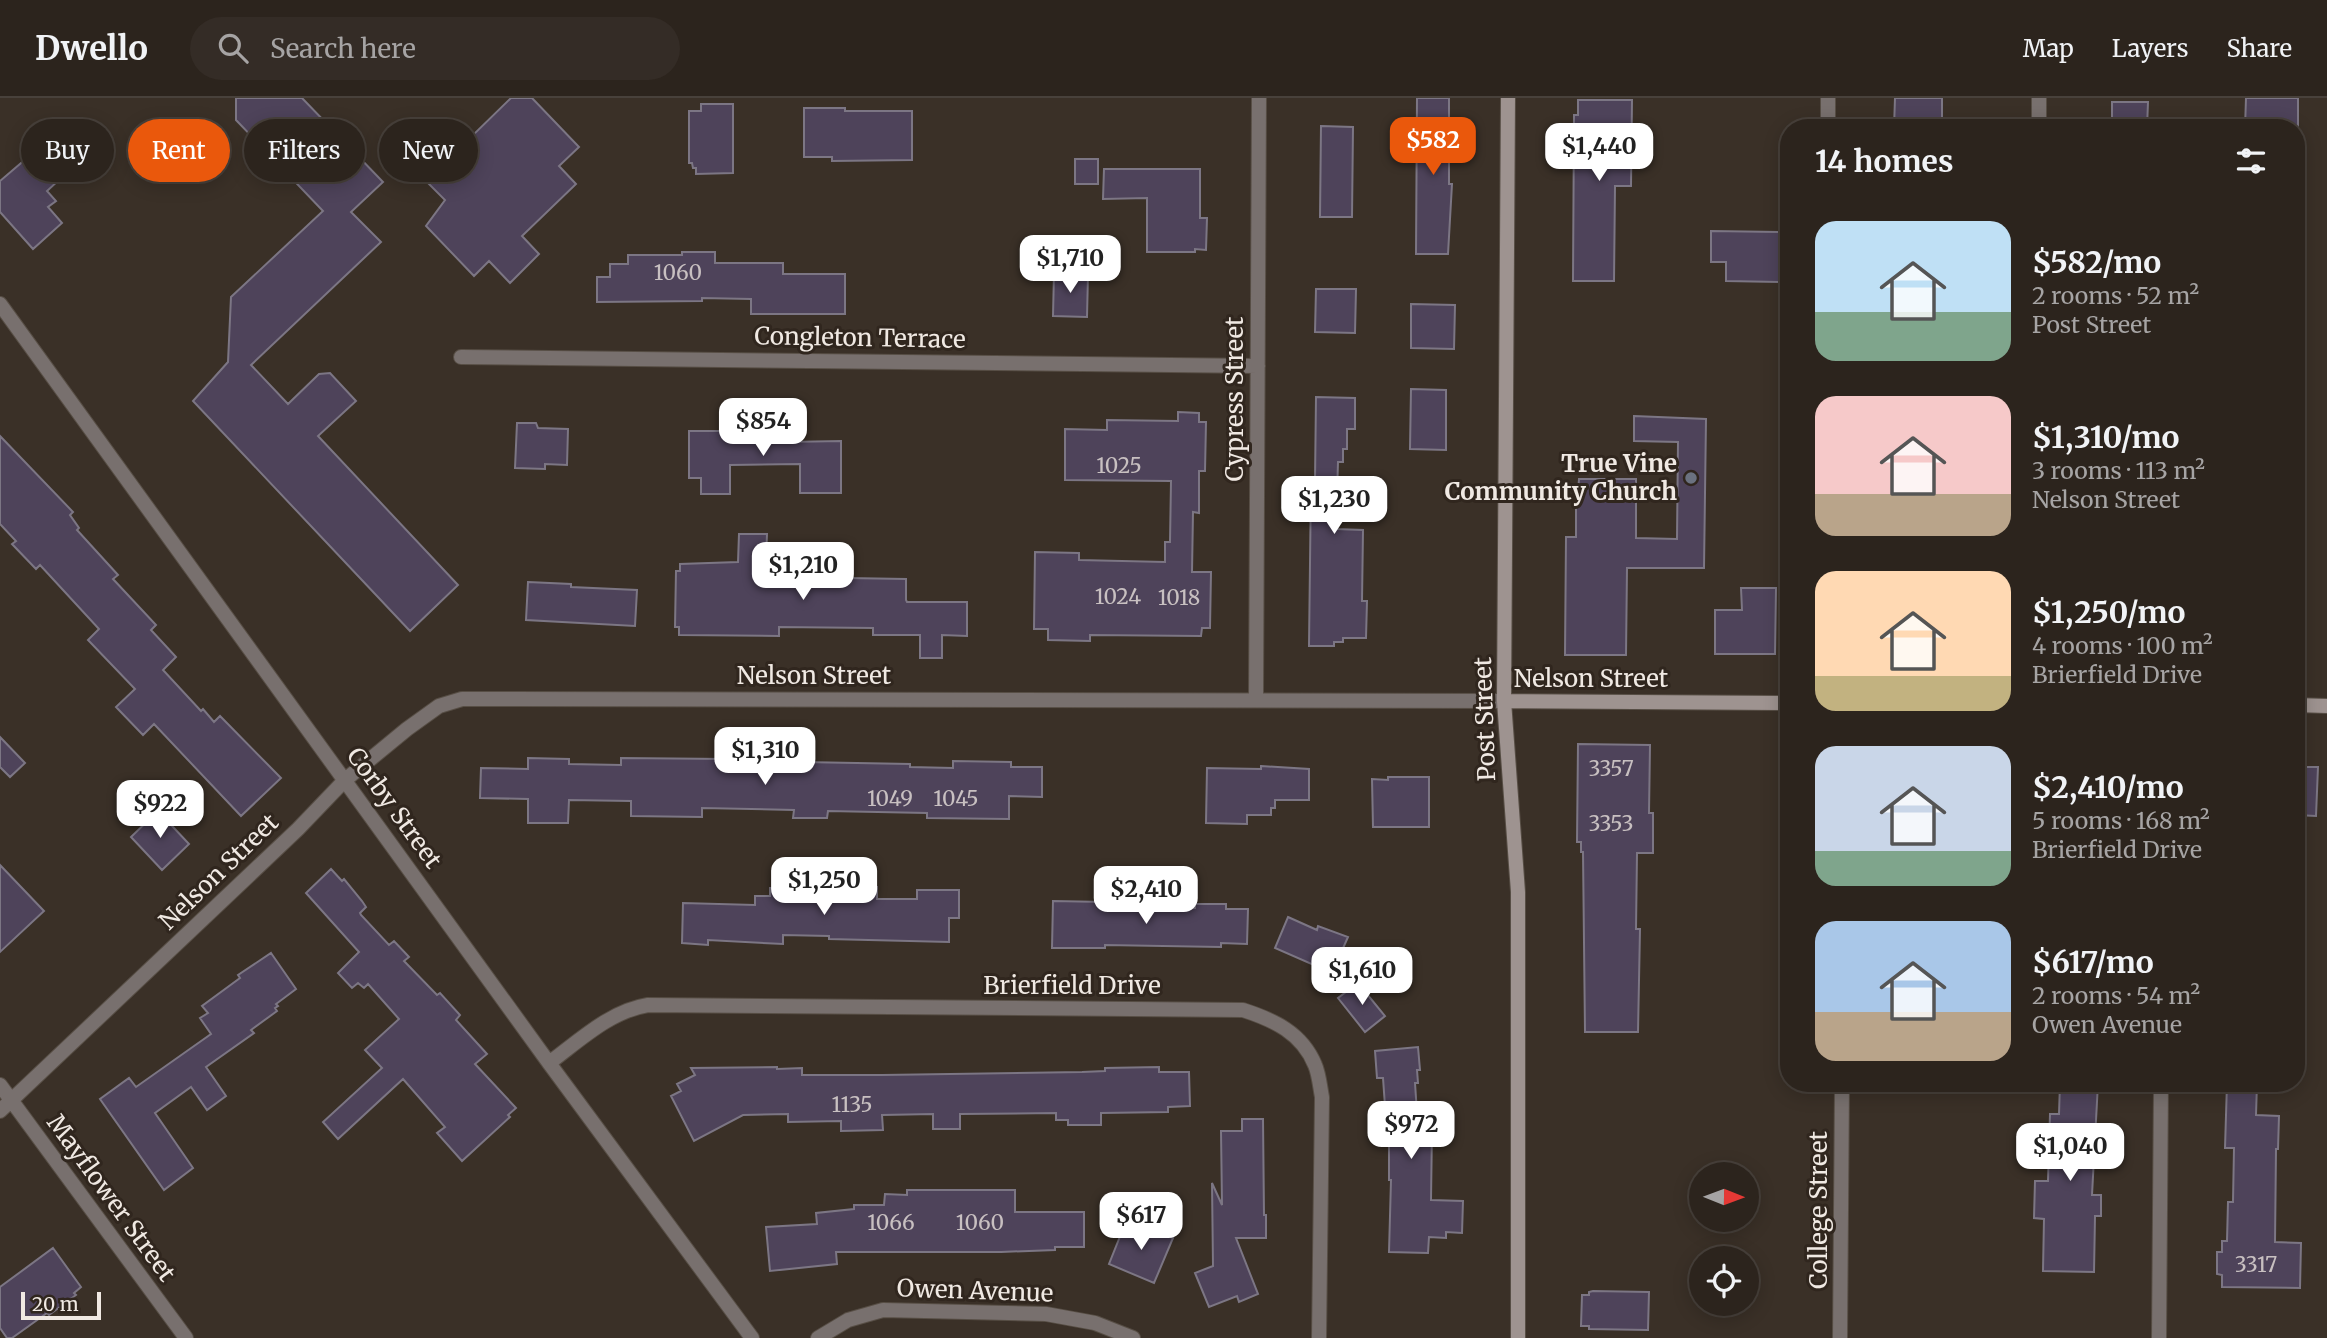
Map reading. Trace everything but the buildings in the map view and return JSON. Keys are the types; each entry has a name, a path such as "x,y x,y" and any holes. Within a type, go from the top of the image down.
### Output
{"main road":[{"name":"Post Street","path":"1508,98 1504,701 1518,892 1518,1338"},
{"name":"Nelson Street","path":"1504,701 1780,703"},
{"path":"2305,705 2327,706"}],"street":[{"name":"Cypress Street","path":"1256,699 1259,98"},
{"path":"1828,98 1828,119"},
{"path":"2039,98 2039,119"},
{"name":"Corby Street","path":"0,304 549,1063 752,1338"},
{"name":"Congleton Terrace","path":"461,357 1258,366"},
{"name":"Nelson Street","path":"0,1111 298,829 345,780 439,706 462,699 1504,701"},
{"name":"Brierfield Drive","path":"549,1063 618,1014 632,1007 648,1005 1243,1010 1273,1019 1299,1038 1315,1065 1322,1097 1319,1338"},
{"name":"Mayflower Street","path":"0,1084 186,1338"},
{"name":"College Street","path":"1840,1338 1842,1092"},
{"path":"2159,1338 2161,1092"},
{"name":"Owen Avenue","path":"818,1338 848,1321 883,1310 1046,1314 1095,1323 1133,1338"}],"place":[{"name":"True Vine Community Church","path":"1691,478"}]}
